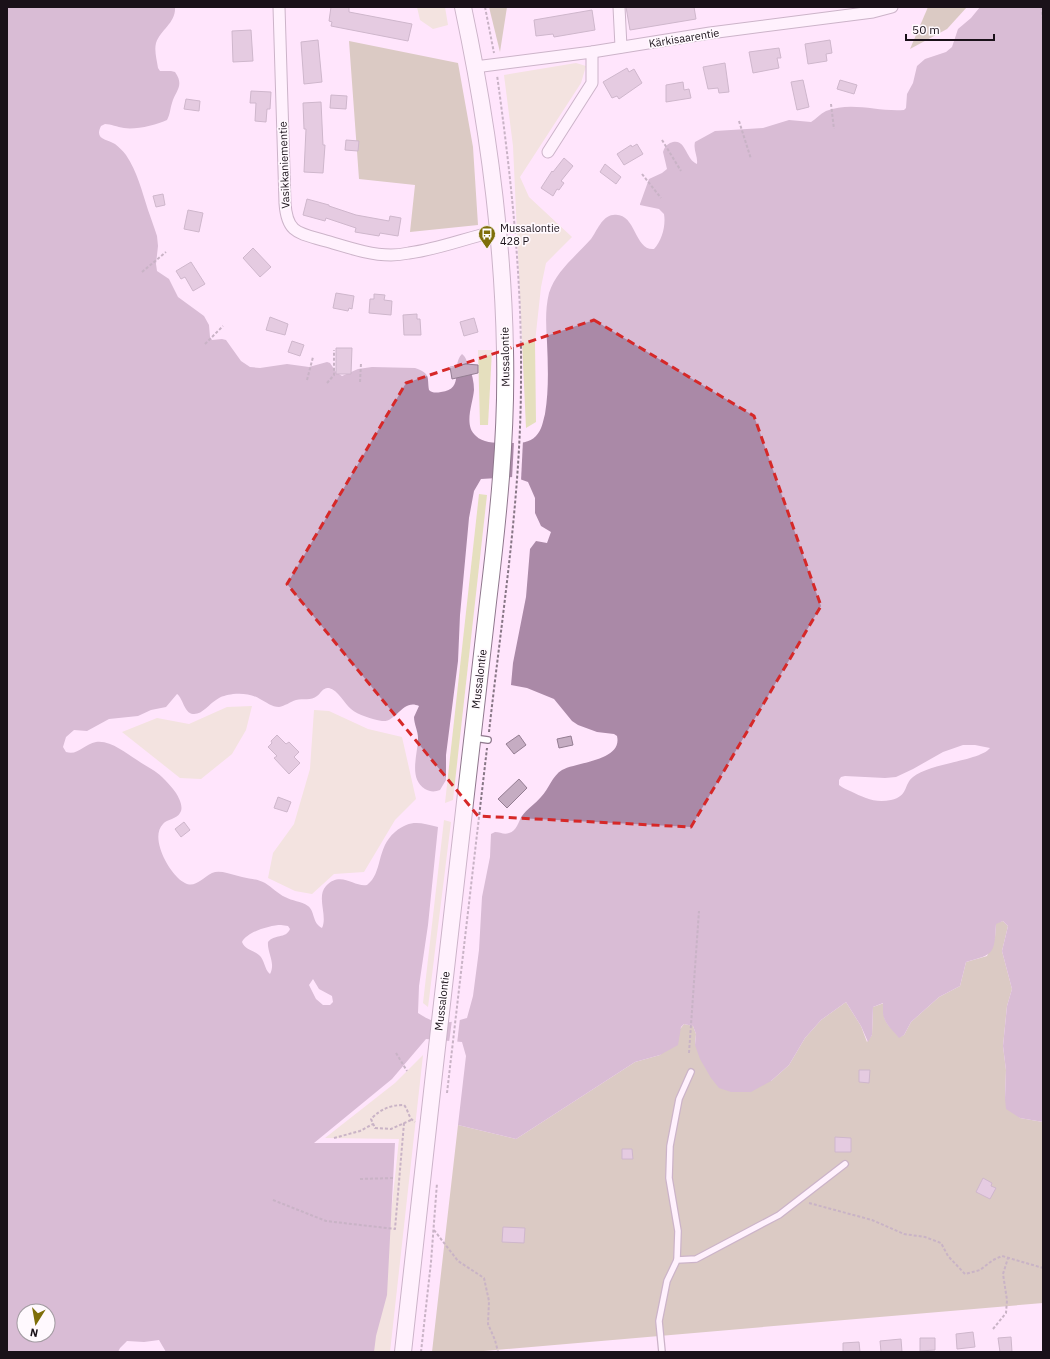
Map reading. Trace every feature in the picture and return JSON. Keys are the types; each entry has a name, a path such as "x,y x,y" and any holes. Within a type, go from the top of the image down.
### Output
{"main road":[{"name":"Mussalontie","path":"403,1352 442,1003 480,739 504,426 505,352 498,231 487,142 475,67 462,7"}],"street":[{"name":"Vasikkaniementie","path":"279,7 285,203 286,217 292,228 302,234 365,252 392,255 423,251 481,234 498,231"},
{"path":"619,7 622,47"},
{"name":"Kärkisaarentie","path":"475,67 592,52 710,33 873,12 892,7"},
{"path":"548,152 592,83 592,52"}],"lane":[{"path":"662,1352 659,1321 667,1281 677,1260 678,1231 669,1178 670,1146 679,1099 691,1072"},
{"path":"677,1260 696,1259 779,1215 845,1164"}],"path":[{"path":"1041,7 1043,19"},
{"path":"831,104 834,128"},
{"path":"739,121 751,159"},
{"path":"662,140 681,171"},
{"path":"642,174 661,198"},
{"path":"142,272 166,252"},
{"path":"205,344 223,326"},
{"path":"327,383 334,375 334,350"},
{"path":"307,380 313,357"},
{"path":"360,382 361,363"},
{"path":"447,1095 457,1011 480,739 515,502 520,420"},
{"path":"689,1052 699,911"},
{"path":"396,1053 407,1071"},
{"path":"411,1120 392,1129 376,1128 371,1120 376,1114 387,1107 404,1105 407,1108 409,1118 411,1120 414,1122 428,1124"},
{"path":"274,1200 326,1221 395,1229 404,1123"},
{"path":"334,1138 360,1131 373,1124"},
{"path":"360,1179 393,1178"},
{"path":"421,1352 437,1178"},
{"path":"798,1200 872,1220 904,1234 926,1237 941,1243 948,1256 965,1274 980,1270 993,1260 1002,1256 1043,1268"},
{"path":"433,1229 458,1261 484,1278 489,1300 488,1324 495,1340 498,1352"},
{"path":"993,1329 1006,1313 1007,1300 1003,1274 1008,1258"}],"highlighted area":[{"path":"594,320 754,416 821,606 691,827 478,816 287,584 406,383"}],"shaded area":[{"path":"7,7 175,7 175,13 171,22 158,38 155,46 158,68 160,71 175,72 179,81 167,120 140,128 124,128 105,124 101,126 99,134 100,137 115,144 126,155 136,174 157,236 157,271 169,279 178,297 204,316 209,325 210,337 212,340 226,340 241,361 250,367 260,368 287,364 309,367 327,362 330,363 336,372 342,376 358,369 372,367 415,368 426,374 428,378 429,390 436,393 449,390 453,386 455,382 457,365 462,354 469,366 474,384 469,420 472,431 479,439 483,440 502,443 521,443 531,440 538,434 545,414 548,387 546,324 547,305 552,285 561,271 591,239 600,224 609,216 621,215 631,225 642,244 647,248 654,249 657,246 664,228 664,214 659,209 640,204 649,179 667,169 663,152 667,145 675,142 679,143 682,145 690,158 697,164 695,142 715,131 763,128 789,120 811,122 826,111 845,107 904,110 906,108 907,94 913,83 917,66 925,59 946,52 952,47 958,29 971,18 980,7 1043,7 1043,1122 1020,1118 1006,1109 1006,1070 1003,1046 1007,1006 1012,989 1002,951 1008,926 1003,921 996,924 995,941 991,951 983,957 966,962 960,986 939,997 911,1022 904,1035 899,1038 887,1024 883,1013 883,1003 873,1007 872,1035 868,1042 861,1026 846,1002 821,1020 805,1038 789,1065 771,1081 751,1092 731,1092 719,1088 711,1078 700,1059 695,1045 696,1034 693,1026 684,1024 681,1027 678,1045 660,1055 635,1062 516,1139 458,1125 466,1056 462,1042 426,1039 392,1079 314,1143 395,1143 387,1295 376,1336 374,1352 166,1352 159,1340 144,1342 127,1341 118,1352 7,1352","holes":["514,477 528,482 535,498 535,513 541,526 551,532 547,543 536,541 530,549 526,597 513,663 511,685 527,688 554,699 572,721 578,725 597,732 614,734 617,736 617,744 613,751 606,756 562,770 541,797 524,813 512,832 507,834 495,832 491,834 490,857 482,897 479,950 473,996 467,1018 442,1023 431,1020 418,1013 419,986 428,925 438,827 416,823 406,825 395,832 385,845 375,874 367,885 342,879 332,881 326,886 323,890 322,896 324,918 322,928 315,920 312,911 308,906 282,896 268,885 260,881 218,872 212,873 196,883 188,884 183,882 169,867 159,844 159,830 163,824 177,817 181,811 180,800 169,785 153,770 118,748 107,743 92,743 78,751 70,753 66,752 63,747 66,737 74,730 87,731 109,719 138,716 151,710 166,707 177,694 188,711 196,714 218,699 233,694 250,695 257,697 271,705 279,707 296,700 315,698 324,689 329,688 335,691 348,706 357,713 382,721 387,721 408,705 413,704 419,706 414,717 418,738 415,772 417,779 425,789 432,791 440,790 446,780 446,755 458,661 460,615 469,518 474,491 481,479","963,745 975,745 990,748 976,756 921,772 910,780 901,796 891,800 880,801 865,798 839,785 839,780 841,777 845,776 885,778 896,777 943,752","276,925 288,926 290,929 286,934 273,938 268,942 272,962 272,970 270,974 261,957 257,953 245,947 242,942 254,932","313,979 319,989 332,996 333,1002 330,1005 323,1005 316,999 309,985"]},
{"path":"417,7 445,7 448,25 433,29 420,20"},
{"path":"489,7 507,7 500,52"},
{"path":"928,7 967,7 947,29 910,49"},
{"path":"349,41 458,63 473,147 478,225 410,232 415,185 359,179"},
{"path":"576,63 586,66 581,83 520,177 529,197 572,237 546,263 541,287 535,342 536,422 526,428 513,146 504,75"},
{"path":"478,350 492,350 488,425 480,425"},
{"path":"479,494 487,495 453,800 445,803"},
{"path":"252,706 246,730 232,754 201,779 180,778 122,732 157,718 189,724 227,707"},
{"path":"314,710 329,711 368,729 402,737 416,799 395,820 364,872 334,874 312,894 295,891 268,878 273,853 294,824 310,769"},
{"path":"444,820 451,822 428,1007 423,1003"},
{"path":"1003,921 1008,926 1002,951 1012,989 1007,1006 1003,1046 1006,1070 1005,1098 1020,1118 1043,1122 1043,1303 472,1352 432,1352 458,1125 516,1139 635,1062 660,1055 684,1024 693,1026 696,1034 695,1045 771,1081 789,1065 805,1038 821,1020 846,1002 861,1026 867,1042 872,1035 873,1007 884,1003 885,1019 899,1037 904,1035 911,1022 939,997 960,986 966,962 987,956 995,937 996,923"},
{"path":"423,1055 390,1352 369,1352 381,1309 399,1139 325,1138 395,1083"}],"pier":[{"path":"523,440 521,481 512,479 514,441"},
{"path":"460,1018 457,1044 449,1043 452,1020"}],"building":[{"path":"331,7 349,7 349,12 412,24 408,41 331,26 332,22 329,21"},
{"path":"626,7 694,7 696,19 630,30"},
{"path":"592,10 595,30 554,37 553,34 536,36 534,20"},
{"path":"251,30 253,61 233,62 232,31"},
{"path":"318,40 322,82 304,84 301,42"},
{"path":"830,40 832,53 826,54 827,61 808,64 805,44"},
{"path":"779,48 781,58 777,58 779,68 753,73 749,52"},
{"path":"725,63 729,92 719,93 718,88 708,89 703,67"},
{"path":"627,68 629,72 634,69 642,83 619,99 617,96 612,98 603,82"},
{"path":"803,80 809,107 797,110 791,82"},
{"path":"840,80 857,85 854,94 837,89"},
{"path":"683,82 684,90 689,89 691,98 666,102 666,85"},
{"path":"251,91 271,92 270,109 267,109 266,122 255,121 256,103 250,103"},
{"path":"331,95 347,96 346,109 330,108"},
{"path":"186,99 200,101 199,111 184,109"},
{"path":"321,102 323,145 325,145 323,173 304,172 306,129 304,129 303,103"},
{"path":"346,140 359,141 358,151 345,150"},
{"path":"637,144 643,154 624,165 617,154 631,145 632,147"},
{"path":"564,158 573,166 561,181 564,183 559,190 557,189 553,196 541,188 552,171 553,172"},
{"path":"605,164 621,177 616,184 600,172"},
{"path":"163,194 165,205 156,207 153,196"},
{"path":"307,199 356,215 389,221 390,216 401,218 398,236 380,233 379,236 355,232 356,228 326,218 325,221 303,215"},
{"path":"188,210 203,213 199,232 184,229"},
{"path":"253,248 271,267 260,277 243,258"},
{"path":"191,262 205,284 193,291 185,277 181,279 176,271"},
{"path":"336,293 354,296 352,309 349,308 348,311 333,308"},
{"path":"374,294 385,295 384,300 392,301 391,315 369,313 370,299 374,299"},
{"path":"417,314 417,319 420,319 421,335 404,335 403,315"},
{"path":"270,317 288,324 285,335 266,330"},
{"path":"474,318 478,332 464,336 460,322"},
{"path":"292,341 304,345 300,356 288,352"},
{"path":"336,348 352,348 351,374 336,374"},
{"path":"466,364 478,365 478,373 452,379 450,367"},
{"path":"277,735 286,744 289,742 299,752 294,757 300,763 289,774 274,758 277,756 268,747"},
{"path":"519,735 526,745 514,754 506,744"},
{"path":"571,736 573,745 559,748 557,739"},
{"path":"519,779 527,788 507,808 498,799"},
{"path":"278,797 291,802 287,812 274,808"},
{"path":"184,822 190,830 181,837 175,829"},
{"path":"859,1070 870,1070 869,1083 859,1082"},
{"path":"835,1137 851,1138 851,1152 835,1152"},
{"path":"622,1149 632,1149 633,1159 622,1159"},
{"path":"983,1178 992,1183 991,1186 996,1188 990,1199 976,1192"},
{"path":"503,1227 525,1228 524,1243 502,1242"},
{"path":"973,1332 975,1347 957,1349 956,1334"},
{"path":"1011,1337 1012,1352 1000,1352 998,1338"},
{"path":"920,1338 935,1338 935,1350 920,1351"},
{"path":"901,1339 902,1352 881,1352 880,1341"},
{"path":"859,1342 860,1352 843,1352 843,1343"}],"place":[{"name":"Mussalontie 428 P","path":"487,249"}]}
